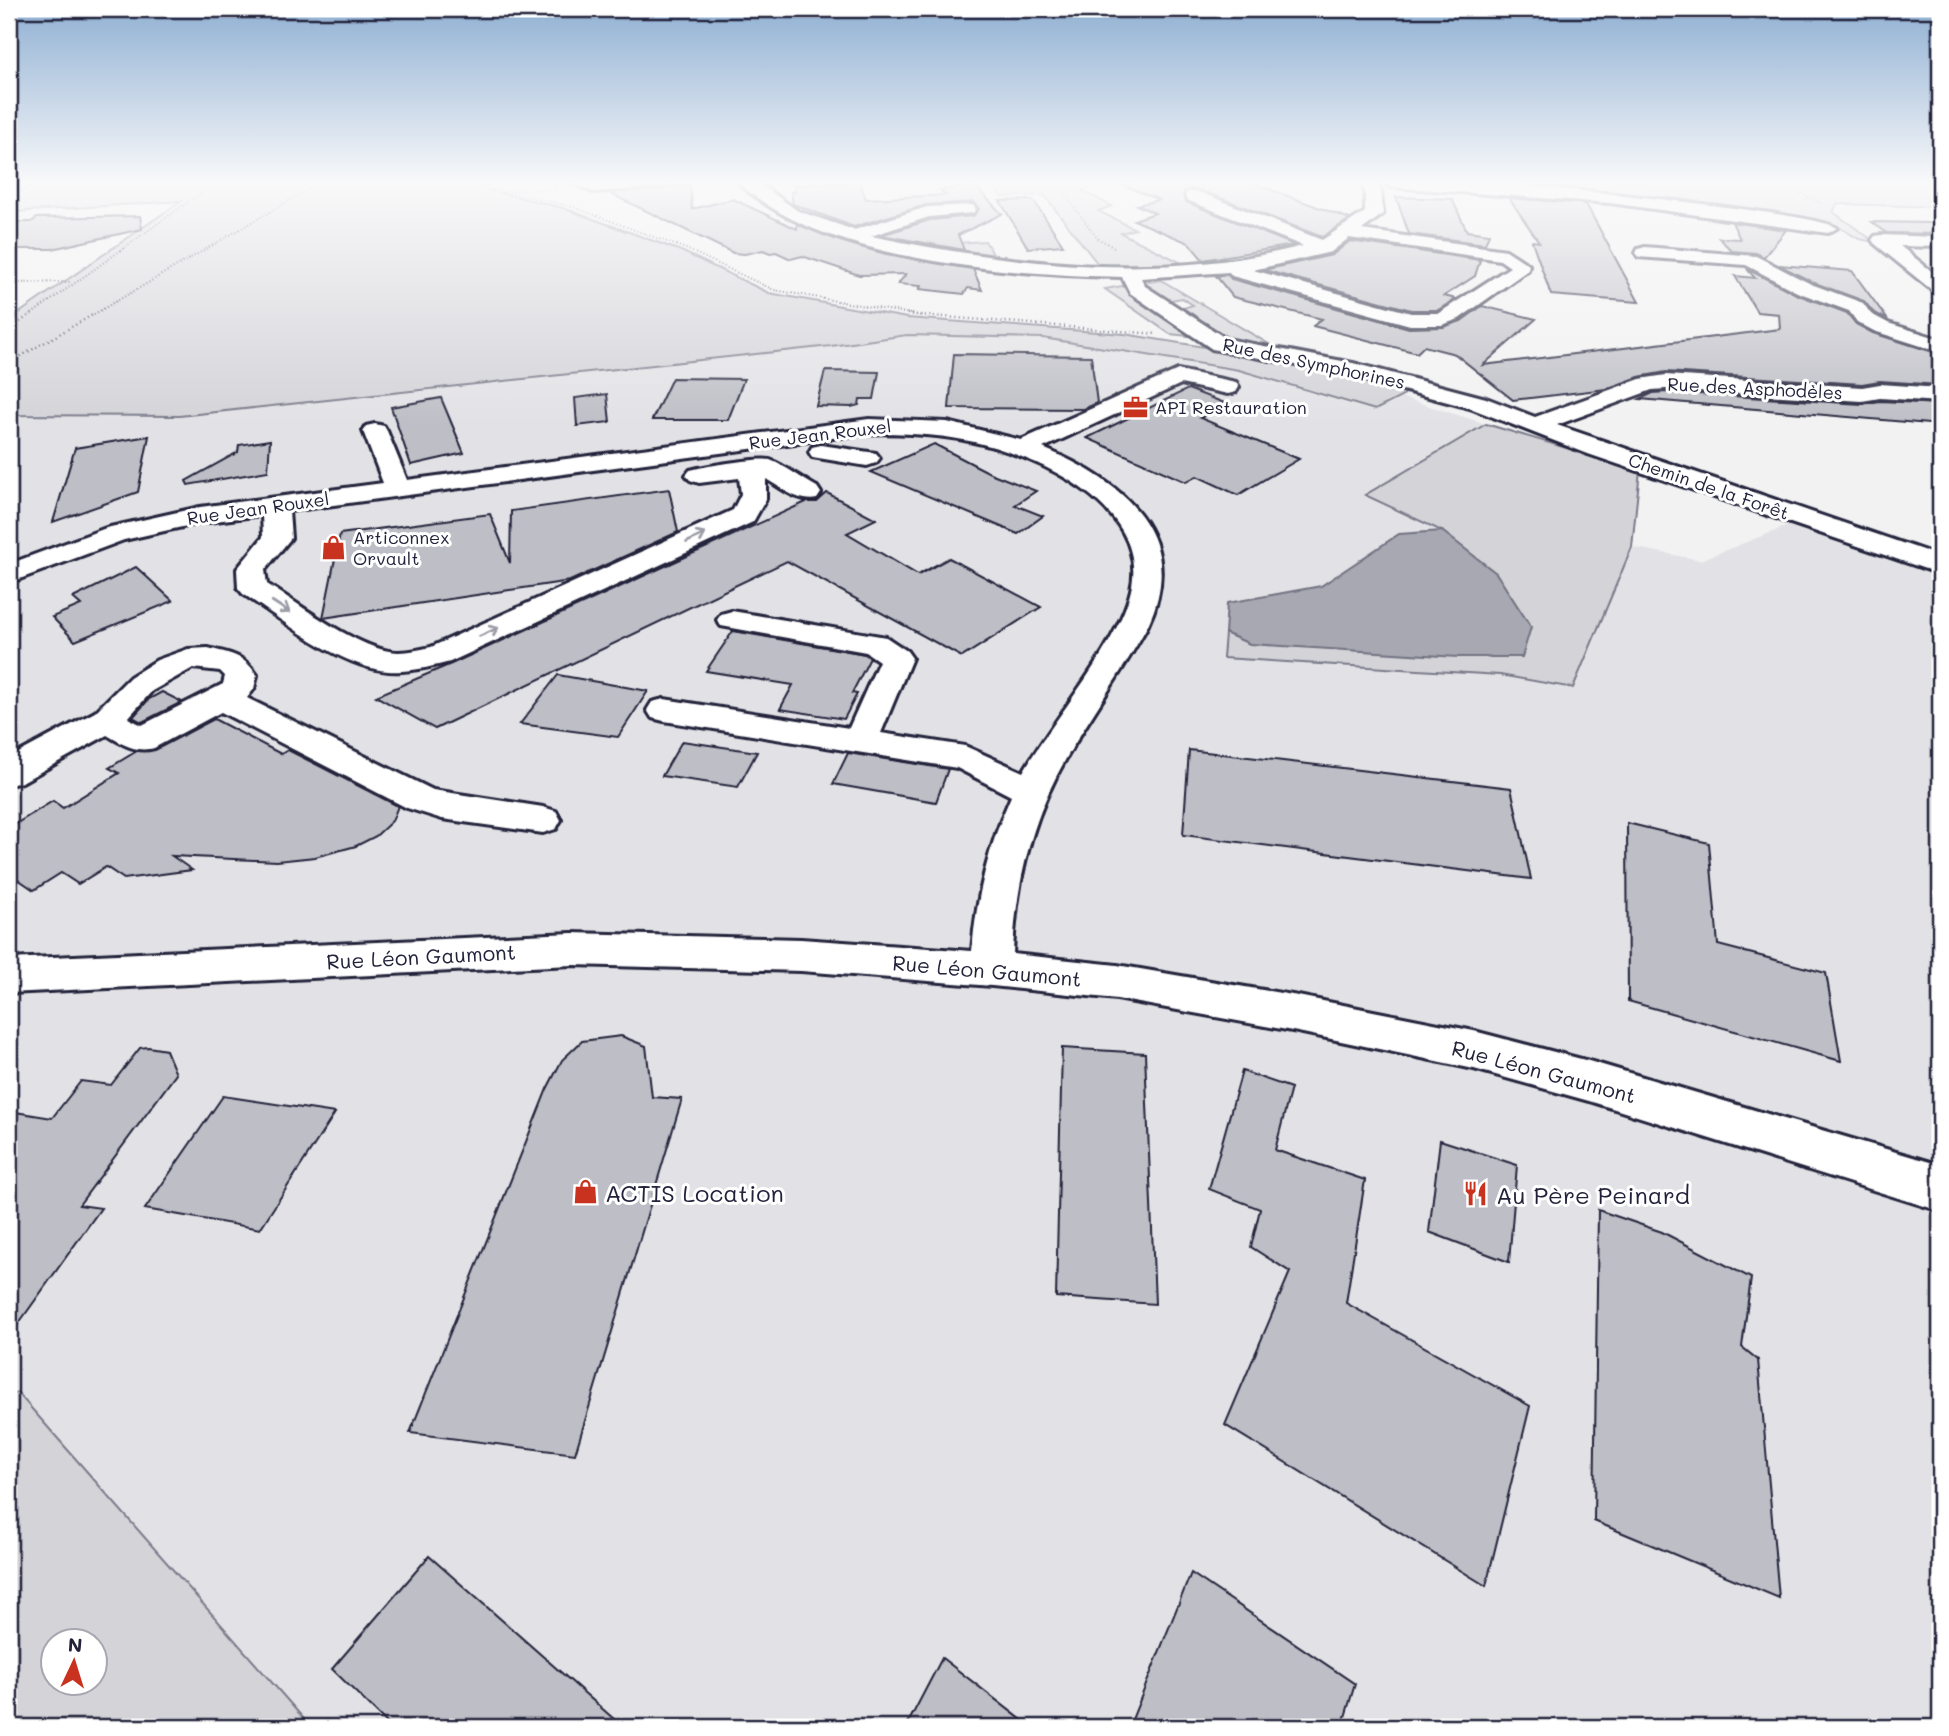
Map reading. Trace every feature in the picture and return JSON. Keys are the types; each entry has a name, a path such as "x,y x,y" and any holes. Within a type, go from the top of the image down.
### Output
{"street":[{"path":"987,263 1129,274 1227,269 1260,263"},
{"path":"1227,269 1397,316 1425,321 1442,319 1452,314 1518,270 1520,265 1517,263"},
{"path":"1756,263 1804,288 1856,307 1864,318 1881,327 1905,324 1940,346"},
{"path":"1904,263 1938,298"},
{"name":"Rue des Symphorines","path":"1129,274 1137,289 1220,344 1345,368 1478,403"},
{"path":"1022,449 1178,377 1228,387"},
{"name":"Rue des Asphodèles","path":"1535,425 1648,384 1666,382 1863,394 1880,391 1940,395"},
{"name":"Chemin de la Forêt","path":"1478,403 1597,449 1940,565"},
{"name":"Rue Jean Rouxel","path":"9,574 116,534 156,523 277,525 398,489 816,443 869,426 929,426 964,430 1022,449 1082,476 1105,492 1122,510 1139,539 1144,549 1148,576 1136,621 1031,791 1013,832 993,941 992,969"},
{"path":"375,431 398,489"},
{"path":"756,468 754,502 743,516 439,655 400,662 371,658 349,648 253,588 251,569 277,525 756,468 801,459 816,443 867,458"},
{"path":"756,468 808,493"},
{"path":"732,620 875,644 896,658 860,741"},
{"path":"9,774 107,720 141,684 168,667 188,659 208,658 231,664 241,675 238,689 142,740 107,720"},
{"path":"221,698 420,799 442,806 543,820"},
{"path":"664,710 965,758 1031,791"},
{"name":"Rue Léon Gaumont","path":"9,976 572,949 801,955 992,969 1118,982 1298,1014 1474,1051 1589,1080 1940,1188"}],"path":[{"path":"9,330 99,263"},
{"path":"9,363 181,263"},
{"path":"716,263 774,290 913,315 1158,334"},
{"path":"1140,263 1158,274"},
{"path":"9,283 72,282"}],"shaded area":[{"path":"91,263 706,263 769,293 907,318 1124,334 1266,357 1411,388 1401,397 1375,410 1239,370 1043,338 907,335 831,346 179,416 9,415 9,320"},
{"path":"1097,263 1182,263 1192,268 1101,268"},
{"path":"1161,280 1274,347 1231,342 1177,310 1193,305 1182,298 1165,301 1137,284"},
{"path":"1122,286 1198,337 1170,334 1105,289"},
{"path":"907,335 1043,338 1239,370 1375,410 1401,397 1486,424 1365,494 1442,531 1399,534 1321,586 1228,603 1500,675 1573,688 1632,547 1700,560 1798,522 1908,549 1940,560 1940,1727 9,1727 9,415 179,416 831,346"},
{"path":"1486,424 1640,470 1632,547 1573,688 1500,675 1223,658 1225,633 1250,644 1442,531 1365,495"},
{"path":"1442,531 1496,573 1531,627 1522,657 1458,657 1250,644 1225,633 1227,603 1321,586 1399,534"},
{"path":"17,1392 311,1727 9,1727 9,1398"}],"building":[{"path":"823,263 938,263 973,269 982,290 968,288 964,294 898,284 906,274 859,275"},
{"path":"1296,263 1479,263 1475,276 1444,296 1456,299 1438,310 1411,310 1264,270"},
{"path":"1540,263 1618,263 1639,302 1551,295"},
{"path":"1779,265 1852,271 1888,320 1873,312 1864,301 1812,282"},
{"path":"1747,269 1796,294 1847,313 1856,324 1873,333 1940,354 1940,385 1880,381 1862,384 1666,372 1639,377 1606,389 1513,400 1455,354 1424,346 1417,353 1313,326 1322,319 1233,297 1216,276 1228,275 1231,279 1409,328 1443,327 1461,321 1482,306 1536,319 1483,365 1780,329 1779,314 1757,312 1735,276 1755,278"},
{"path":"954,354 1091,356 1097,403 1084,409 949,408"},
{"path":"825,371 879,372 874,399 860,399 859,405 851,407 816,406"},
{"path":"672,378 744,379 728,420 652,420"},
{"path":"1188,389 1227,404 1200,418 1299,459 1238,495 1197,476 1186,482 1087,438"},
{"path":"1653,393 1862,404 1880,401 1940,404 1940,425 1640,399"},
{"path":"607,394 610,422 577,426 575,398"},
{"path":"441,398 464,453 411,465 391,407"},
{"path":"149,436 138,492 53,522 75,448"},
{"path":"270,440 268,471 188,485 186,481 238,452 239,445"},
{"path":"934,444 990,473 1036,491 1015,505 1043,516 1018,534 871,472"},
{"path":"669,489 678,532 570,581 323,618 340,534 490,514 510,563 511,511"},
{"path":"827,493 876,519 847,533 918,575 949,558 1041,607 962,657 787,561 435,729 376,696 806,502 817,502"},
{"path":"136,567 173,601 75,641 52,617 81,605 73,598"},
{"path":"733,631 865,654 870,658 852,693 857,694 844,719 780,709 793,685 706,671"},
{"path":"558,675 648,691 618,737 520,724"},
{"path":"162,692 182,702 142,722 133,717 149,699"},
{"path":"214,719 281,754 288,750 398,806 392,821 376,836 356,846 315,857 277,861 172,856 192,870 124,879 106,867 78,884 61,873 34,890 9,873 9,828 53,801 63,808 119,773 109,768 137,751 155,750"},
{"path":"682,741 757,752 738,787 662,776"},
{"path":"1189,750 1511,788 1531,879 1183,835"},
{"path":"848,753 948,769 936,802 833,784"},
{"path":"1627,823 1709,843 1718,945 1826,973 1841,1061 1628,1001"},
{"path":"621,1036 646,1046 652,1097 682,1099 575,1454 410,1433 547,1089 562,1060 582,1041"},
{"path":"140,1048 166,1050 176,1074 79,1205 101,1208 9,1337 9,1111 52,1118 81,1081 111,1085"},
{"path":"1062,1048 1145,1053 1155,1304 1056,1297"},
{"path":"1242,1071 1291,1088 1275,1150 1365,1180 1346,1303 1530,1406 1486,1586 1225,1425 1290,1272 1251,1247 1260,1209 1209,1189"},
{"path":"223,1096 335,1113 260,1229 145,1209"},
{"path":"1440,1140 1517,1165 1509,1262 1429,1232"},
{"path":"1598,1210 1662,1232 1751,1278 1742,1347 1758,1360 1779,1598 1594,1521"},
{"path":"429,1556 623,1727 391,1727 332,1669"},
{"path":"1191,1573 1355,1684 1342,1727 1129,1727"},
{"path":"942,1658 1031,1727 906,1727"}],"place":[{"name":"API Restauration","path":"1135,407"},
{"name":"Articonnex Orvault","path":"333,547"},
{"name":"ACTIS Location","path":"585,1192"},
{"name":"Au Père Peinard","path":"1476,1194"}]}
